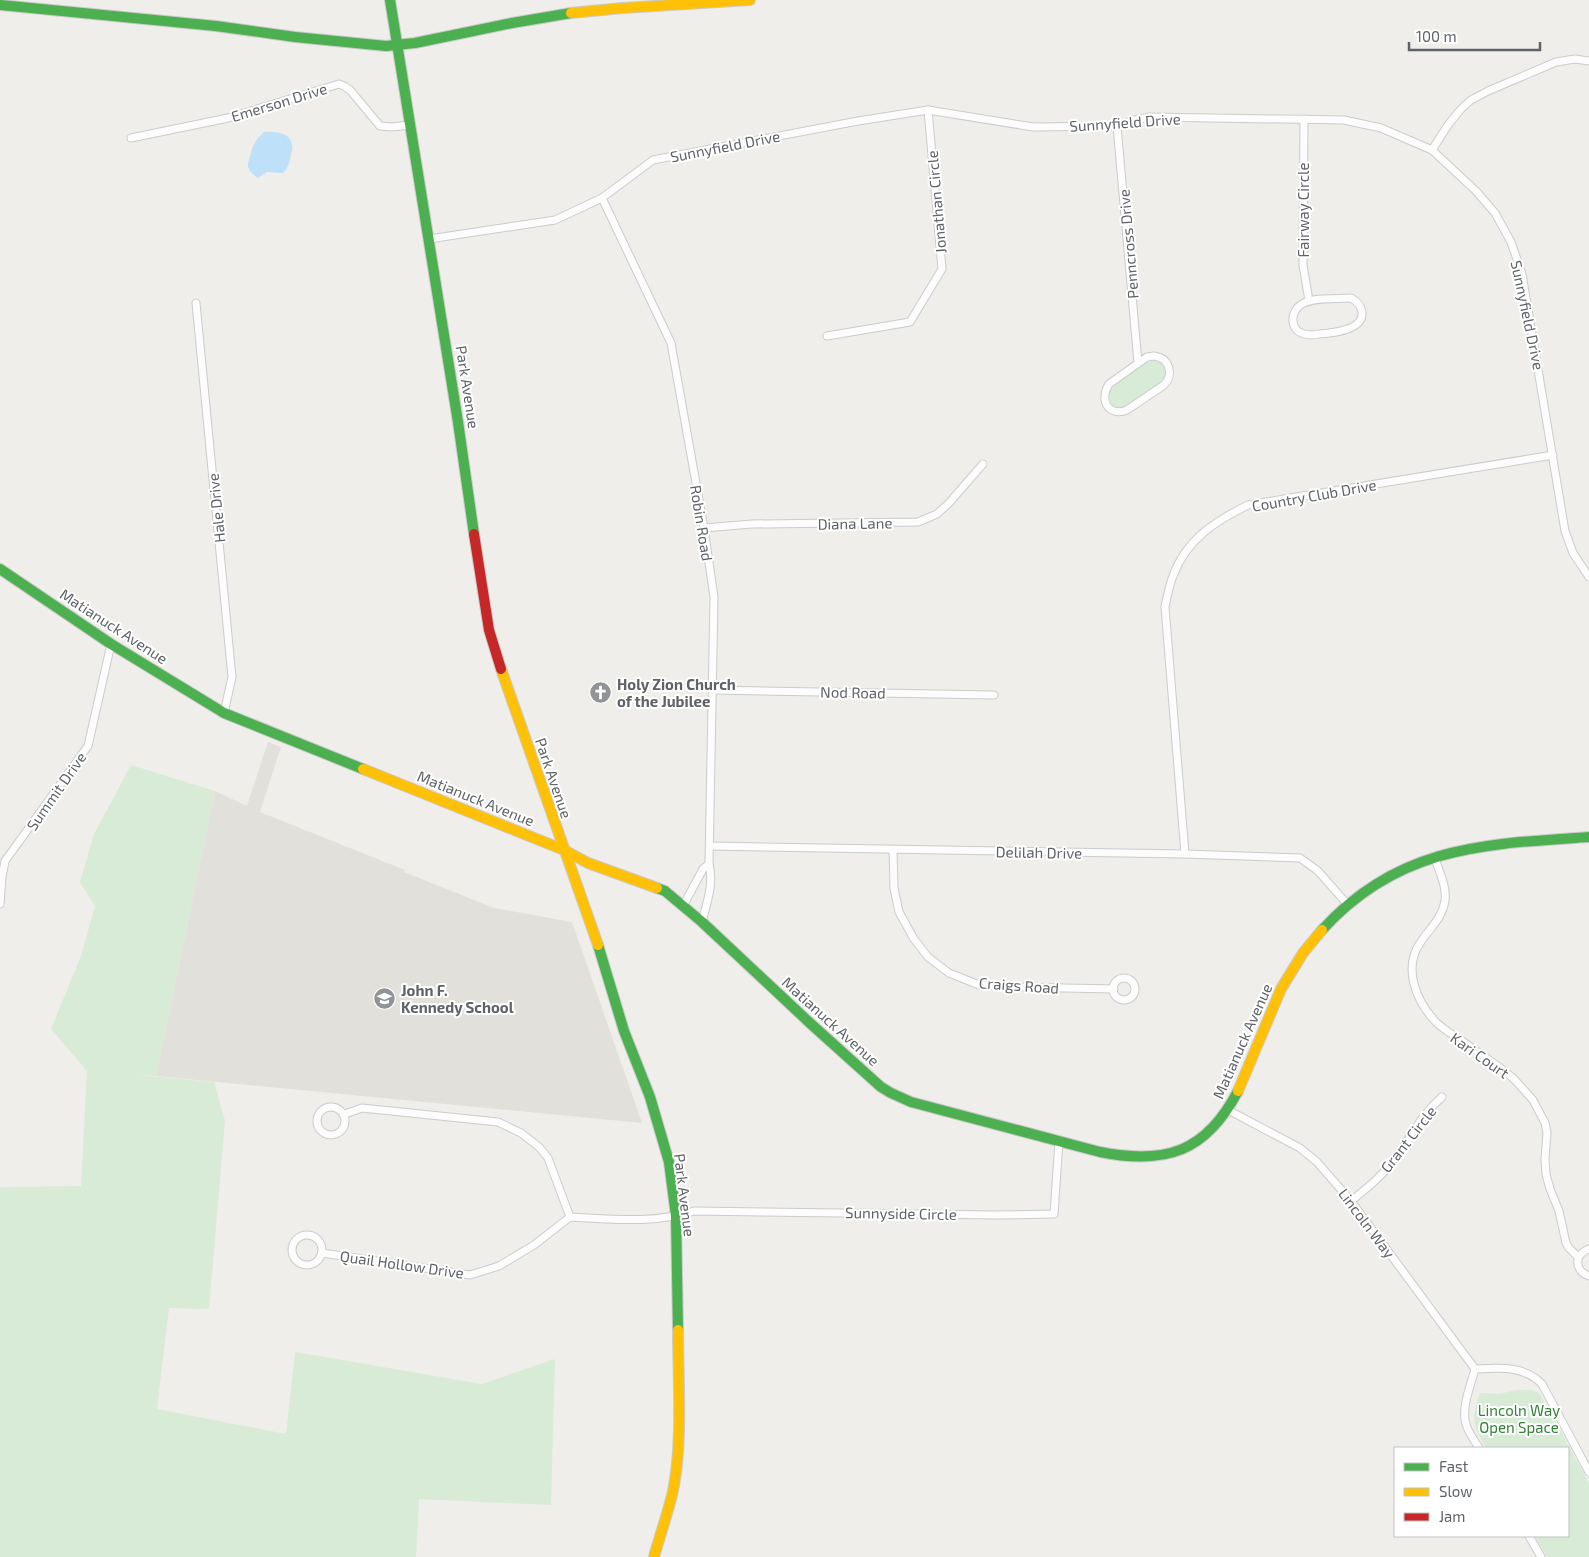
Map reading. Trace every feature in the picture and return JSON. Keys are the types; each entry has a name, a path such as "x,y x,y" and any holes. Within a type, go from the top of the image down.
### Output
{"main road":[{"name":"Park Avenue","path":"390,0 458,422 480,584 489,630 507,689 603,958 624,1031 650,1097 669,1162 676,1216 679,1417 673,1490 654,1557"},
{"path":"0,5 216,26 295,37 376,45 397,45 571,14 623,8 750,0"},
{"name":"Matianuck Avenue","path":"0,569 111,644 224,713 564,850 588,863 665,891 702,922 881,1087 891,1093 911,1102 1127,1157 1160,1156 1178,1151 1195,1143 1211,1131 1228,1110 1275,1000 1301,956 1316,937 1348,905 1371,888 1415,863 1434,856 1477,847 1589,837"}],"street":[{"path":"1432,150 1448,126 1471,100 1556,62 1575,59 1589,61"},
{"name":"Emerson Drive","path":"131,138 228,118 338,84 350,90 380,126 392,128 410,125"},
{"name":"Sunnyfield Drive","path":"429,239 555,220 602,198 653,160 858,121 928,110 1033,127 1117,126 1150,117 1344,120 1381,128 1432,150 1476,191 1495,213 1511,242 1522,274 1565,531 1572,553 1589,577"},
{"name":"Jonathan Circle","path":"828,336 910,322 942,268 928,110"},
{"name":"Fairway Circle","path":"1304,119 1303,265 1309,301"},
{"name":"Penncross Drive","path":"1117,126 1138,363"},
{"name":"Robin Road","path":"602,198 672,342 714,597 709,864 711,889 702,922"},
{"path":"1351,298 1360,304 1361,320 1351,328 1318,335 1304,334 1298,331 1292,320 1300,305 1309,301 1351,298"},
{"name":"Hale Drive","path":"196,303 232,677 224,713"},
{"path":"1147,357 1161,357 1169,367 1170,375 1168,380 1164,386 1127,410 1122,412 1111,410 1104,399 1105,390 1109,384 1138,363 1147,357"},
{"name":"Country Club Drive","path":"1185,854 1165,607 1173,576 1186,550 1206,529 1225,516 1248,505 1553,455"},
{"name":"Diana Lane","path":"704,528 752,524 918,522 937,514 984,464"},
{"name":"Summit Drive","path":"0,904 2,877 6,862 88,746 111,644"},
{"name":"Nod Road","path":"712,690 994,695"},
{"name":"Delilah Drive","path":"710,846 1185,854 1300,858 1318,872 1348,905"},
{"name":"Craigs Road","path":"893,850 894,888 899,912 914,939 928,957 949,972 979,985 1114,989"},
{"name":"Kari Court","path":"1434,856 1444,885 1445,900 1439,918 1414,954 1411,968 1414,984 1426,1009 1437,1023 1514,1079 1538,1108 1546,1126 1545,1166 1547,1181 1559,1211 1568,1248 1578,1257 1579,1270 1589,1276"},
{"path":"683,906 703,870 709,864"},
{"name":"Grant Circle","path":"1351,1201 1390,1165 1422,1118 1442,1098"},
{"path":"327,1107 337,1108 345,1114 346,1123 338,1134 329,1135 318,1127 319,1112 327,1107"},
{"path":"345,1114 362,1108 498,1122 521,1133 539,1147 548,1158 570,1217 630,1220 676,1216"},
{"name":"Lincoln Way","path":"1228,1110 1291,1143 1308,1154 1329,1175 1351,1201 1475,1369"},
{"name":"Sunnyside Circle","path":"676,1216 694,1211 1054,1214 1059,1141"},
{"name":"Quail Hollow Drive","path":"322,1253 470,1275 498,1266 534,1245 570,1217"},
{"name":"Quail Hollow Drive","path":"310,1236 320,1244 322,1253 315,1263 307,1265 296,1260 293,1247 298,1239 310,1236"},
{"path":"1578,1257 1589,1249"},
{"path":"1478,1447 1469,1431 1465,1419 1468,1396 1475,1369 1515,1369 1526,1372 1542,1384 1589,1472"},
{"path":"1530,1537 1541,1557"}],"shaded area":[{"name":"John F. Kennedy School","path":"268,742 281,747 260,812 494,908 572,922 642,1123 156,1076 215,791 247,806"}],"green space":[{"path":"1156,360 1166,370 1164,379 1161,382 1124,407 1117,408 1111,404 1108,394 1116,384 1136,368"},
{"path":"131,765 215,791 156,1076 128,1074 214,1082 225,1121 209,1309 169,1308 157,1409 286,1434 295,1352 482,1384 555,1359 551,1505 419,1499 416,1557 0,1557 0,1187 81,1186 87,1071 51,1029 81,956 95,906 80,882 94,834"},
{"name":"Lincoln Way Open Space","path":"1517,1390 1533,1390 1540,1394 1589,1483 1589,1557 1547,1557 1536,1537 1569,1537 1569,1447 1485,1447 1474,1422 1475,1409 1480,1393 1499,1394"}],"water":[{"path":"264,132 276,132 286,136 292,143 292,148 288,165 283,173 267,172 258,178 249,170 248,164 254,144"}],"traffic: fast":[{"path":"390,0 458,422 474,534"},
{"path":"0,5 216,26 295,37 386,46 415,43 571,13"},
{"path":"0,569 111,644 224,713 363,769"},
{"path":"1322,930 1351,902 1381,881 1412,866 1478,847 1589,837"},
{"path":"657,888 665,891 702,922 881,1087 911,1102 1100,1152 1145,1157 1182,1149 1198,1141 1226,1112 1238,1091"},
{"path":"598,945 624,1031 650,1097 669,1162 676,1216 678,1330"}],"traffic: slow":[{"path":"571,13 750,0"},
{"path":"501,669 598,945"},
{"path":"363,769 564,850 588,863 657,888"},
{"path":"1238,1091 1281,989 1303,953 1322,930"},
{"path":"654,1557 671,1499 676,1472 679,1432 678,1330"}],"traffic: jam":[{"path":"474,534 489,630 501,669"}],"place":[{"name":"Holy Zion Church of the Jubilee","path":"601,693"},
{"name":"John F. Kennedy School","path":"385,999"}]}
